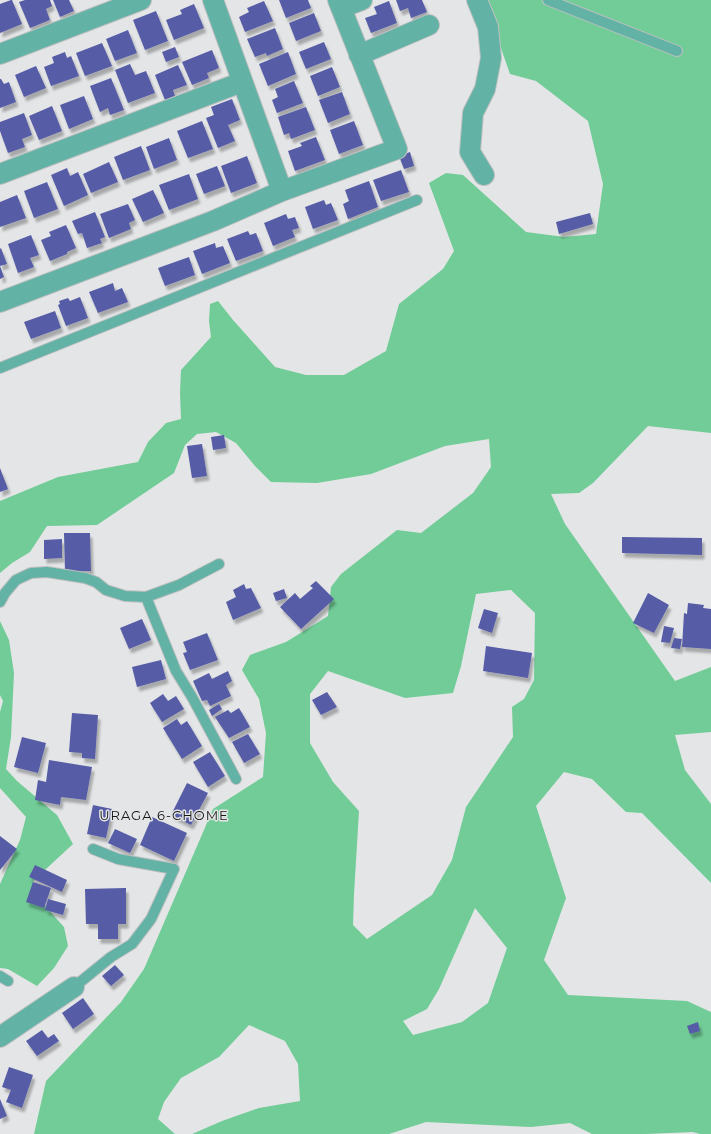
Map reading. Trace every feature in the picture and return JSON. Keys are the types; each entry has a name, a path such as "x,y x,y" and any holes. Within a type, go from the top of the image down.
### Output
{"street":[{"path":"0,54 141,0"},
{"path":"213,0 282,191"},
{"path":"0,302 213,221 282,191 396,149 339,4 362,0"},
{"path":"477,0 488,27 491,58 485,88 472,113 470,152 484,175"},
{"path":"359,55 429,25"},
{"path":"0,174 78,143 242,82"},
{"path":"0,1037 74,987"}],"lane":[{"path":"548,0 677,51"},
{"path":"0,368 417,200"},
{"path":"0,602 16,580 31,573 47,572 85,578 96,582 106,590 125,596 146,597 179,585 219,564"},
{"path":"146,597 176,671 236,779"},
{"path":"74,987 111,957 132,944 151,919 174,870 118,859 93,849"}],"green space":[{"path":"484,0 711,0 711,433 648,426 593,483 579,493 551,494 565,524 675,681 711,667 711,732 675,735 685,770 711,804 711,883 642,813 626,812 592,779 564,772 536,806 566,898 544,960 568,995 687,1001 711,1012 711,1134 700,1134 693,1132 592,1134 570,1123 531,1127 426,1122 389,1134 192,1134 222,1121 259,1108 300,1101 298,1064 285,1041 249,1025 219,1057 181,1078 164,1102 158,1119 175,1134 34,1134 46,1081 121,1002 144,969 213,809 263,777 266,733 259,699 242,670 250,655 286,642 328,616 331,587 341,574 397,530 421,533 473,493 491,467 489,439 445,446 371,474 317,483 271,482 255,466 236,443 216,432 197,434 185,445 174,473 97,525 47,526 30,552 12,563 0,573 0,501 58,477 138,462 148,442 166,423 181,419 181,370 211,337 209,321 210,304 218,301 275,367 306,375 344,375 386,351 399,304 443,269 454,251 429,183 446,173 463,175 526,232 564,237 596,234 603,184 588,121 536,81 510,74","holes":["511,590 535,613 534,680 524,699 512,707 513,737 466,807 452,860 432,895 367,939 353,925 359,811 333,782 310,743 310,694 328,671 405,698 453,693 461,666 476,594","475,908 507,948 488,1003 462,1022 413,1035 403,1021 427,1009 439,989"]},
{"path":"0,621 9,640 14,673 11,737 6,769 17,781 57,815 73,844 33,881 37,897 64,927 68,946 54,968 37,986 8,969 0,968 0,884 20,840 26,817 0,788 0,712 3,701 0,695"}],"building":[{"path":"11,0 22,24 0,33 0,4"},
{"path":"25,0 50,0 52,6 46,9 50,20 30,28 19,2"},
{"path":"53,0 69,0 74,11 60,17"},
{"path":"279,0 308,0 311,8 286,18"},
{"path":"396,0 422,0 427,12 411,18 408,8 400,11"},
{"path":"264,1 273,21 245,32 239,17 249,12 247,8"},
{"path":"389,1 397,23 371,33 365,18 377,14 374,7"},
{"path":"194,4 204,28 174,40 166,20 182,14 180,10"},
{"path":"156,11 168,41 145,50 133,20"},
{"path":"314,13 321,31 296,41 289,23"},
{"path":"275,28 283,49 267,56 266,53 255,57 247,39"},
{"path":"128,30 137,53 115,61 106,39"},
{"path":"324,42 331,59 306,69 299,52"},
{"path":"102,43 112,66 85,76 76,53"},
{"path":"175,47 179,57 166,62 162,52"},
{"path":"212,50 219,68 207,73 209,78 192,85 182,62"},
{"path":"65,52 67,58 71,56 79,76 51,86 44,67 54,63 52,57"},
{"path":"288,52 296,74 268,86 259,64"},
{"path":"130,64 135,75 146,71 155,93 128,103 115,70"},
{"path":"178,65 187,85 173,90 175,96 165,100 155,75"},
{"path":"36,66 46,88 24,97 15,75"},
{"path":"332,67 340,87 318,96 310,76"},
{"path":"111,78 124,110 110,115 108,108 100,112 90,86"},
{"path":"0,79 4,84 9,82 16,102 0,108"},
{"path":"294,81 303,103 277,113 272,100 278,97 275,89"},
{"path":"342,92 350,114 328,123 319,100"},
{"path":"84,96 93,119 69,129 60,105"},
{"path":"232,99 240,120 228,125 235,141 218,148 206,118 214,115 211,107"},
{"path":"52,106 62,131 39,140 29,116"},
{"path":"306,107 315,130 291,139 289,133 284,135 278,117"},
{"path":"24,113 32,135 22,139 25,147 8,153 0,131 0,122"},
{"path":"202,121 213,149 188,158 177,131"},
{"path":"354,121 363,145 339,154 330,130"},
{"path":"316,137 325,160 295,171 288,151 302,146 300,143"},
{"path":"169,138 177,160 154,169 146,147"},
{"path":"141,146 150,170 123,180 114,157"},
{"path":"410,152 414,166 404,169 399,156"},
{"path":"247,156 257,183 231,193 221,166"},
{"path":"109,162 118,182 91,193 83,174"},
{"path":"217,166 225,186 204,194 196,174"},
{"path":"67,168 70,176 78,172 88,195 64,206 51,175"},
{"path":"401,170 409,192 381,201 373,180"},
{"path":"189,174 198,199 169,210 159,185"},
{"path":"369,181 378,207 348,219 343,204 349,201 345,190"},
{"path":"47,182 58,209 34,218 24,191"},
{"path":"153,190 164,213 143,222 132,199"},
{"path":"17,195 26,218 0,227 0,202"},
{"path":"324,200 326,205 331,203 338,220 313,229 305,207"},
{"path":"128,204 135,220 129,223 131,229 109,238 100,214"},
{"path":"95,212 105,237 100,239 102,243 87,248 82,233 78,234 72,221"},
{"path":"590,213 593,224 559,234 556,222"},
{"path":"286,214 288,219 295,217 299,228 292,230 295,237 273,246 264,223"},
{"path":"66,225 76,248 67,252 67,254 50,261 41,240 51,236 49,232"},
{"path":"248,231 250,235 256,233 263,251 236,261 227,239"},
{"path":"31,235 39,255 30,258 34,267 18,273 8,244"},
{"path":"215,243 216,248 223,246 230,263 202,274 193,251"},
{"path":"1,248 7,264 0,266 0,249"},
{"path":"189,257 195,275 165,286 158,268"},
{"path":"0,266 4,277 0,279"},
{"path":"113,283 115,291 122,288 128,302 98,313 89,292"},
{"path":"80,297 88,318 66,326 58,305 60,304 59,301 68,298 70,301"},
{"path":"55,311 61,328 31,339 24,322"},
{"path":"224,435 226,448 213,450 211,437"},
{"path":"202,444 207,476 192,478 187,446"},
{"path":"0,468 8,489 0,492"},
{"path":"64,533 90,533 91,571 65,572"},
{"path":"622,537 702,538 702,555 622,553"},
{"path":"62,539 62,558 44,559 44,540"},
{"path":"316,581 334,599 301,629 280,607 295,593 300,599 313,588 310,586"},
{"path":"244,584 246,589 251,588 261,608 233,620 226,602 236,597 233,590"},
{"path":"284,589 287,598 276,601 273,593"},
{"path":"648,593 669,605 654,633 633,623"},
{"path":"688,603 704,605 703,608 711,609 711,649 682,647 684,613 687,614"},
{"path":"484,609 498,613 492,633 478,628"},
{"path":"142,619 151,640 129,649 120,628"},
{"path":"664,626 674,628 670,643 661,642"},
{"path":"207,633 218,660 190,670 183,653 187,652 183,642"},
{"path":"674,638 682,639 680,649 671,648"},
{"path":"486,646 532,653 528,678 483,671"},
{"path":"161,660 166,679 137,687 132,667"},
{"path":"228,671 232,681 226,685 231,696 210,706 207,700 202,701 193,681 209,673 212,679"},
{"path":"327,692 337,707 321,715 312,700"},
{"path":"163,694 168,701 176,696 184,709 162,722 150,703"},
{"path":"219,704 222,709 212,716 209,710"},
{"path":"239,708 250,727 229,738 215,717 228,710 231,713"},
{"path":"72,713 98,715 95,759 82,758 82,753 69,752"},
{"path":"177,719 181,725 187,721 202,746 182,759 163,728"},
{"path":"248,734 260,754 244,763 232,742"},
{"path":"22,737 46,743 38,773 14,767"},
{"path":"210,752 225,776 208,787 193,762"},
{"path":"49,760 92,767 86,800 61,797 60,805 35,800 38,780 46,782"},
{"path":"187,783 208,793 191,825 171,815"},
{"path":"93,805 112,809 106,838 87,834"},
{"path":"152,817 187,833 174,861 140,845"},
{"path":"115,829 137,839 130,853 108,843"},
{"path":"0,836 17,849 0,870"},
{"path":"35,865 67,880 62,892 29,877"},
{"path":"33,882 51,888 44,908 26,902"},
{"path":"126,888 126,924 118,924 118,939 98,939 98,924 86,924 85,889"},
{"path":"48,899 66,904 63,915 45,910"},
{"path":"115,965 124,975 111,986 102,976"},
{"path":"83,998 94,1014 73,1029 62,1013"},
{"path":"698,1022 700,1031 690,1034 687,1026"},
{"path":"42,1030 48,1038 54,1034 59,1041 37,1056 26,1041"},
{"path":"9,1067 33,1075 22,1108 6,1102 11,1090 2,1087"},
{"path":"0,1099 7,1116 0,1119"}],"district":[{"name":"URAGA 6-CHOME","path":"164,815"}]}
